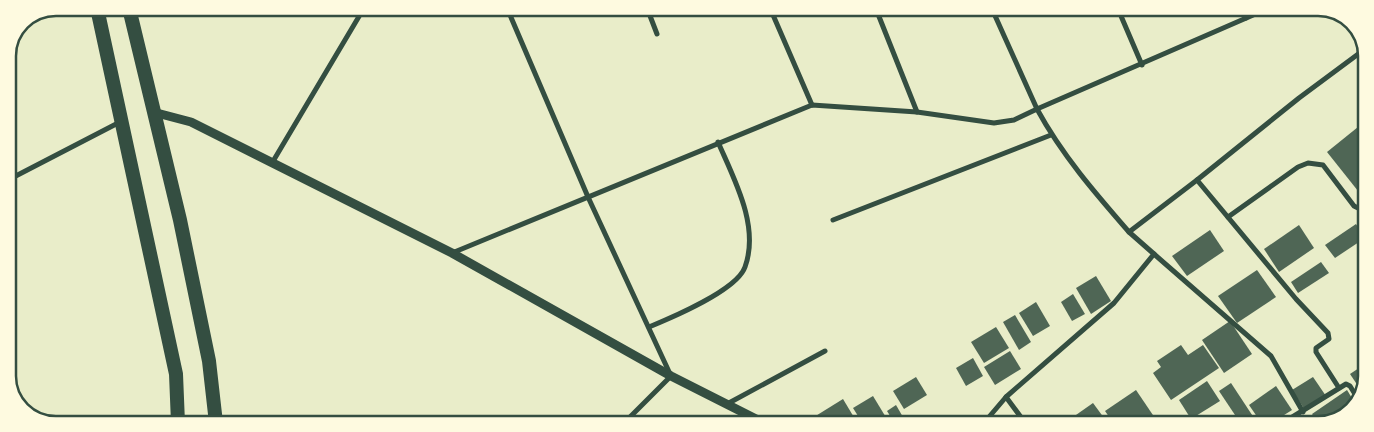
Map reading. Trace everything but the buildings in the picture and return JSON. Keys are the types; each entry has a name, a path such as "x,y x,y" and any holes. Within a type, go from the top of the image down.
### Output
{"highway":[{"path":"99,16 176,374 178,416"},
{"path":"131,16 180,220 209,360 215,416"}],"street":[{"path":"272,163 359,16"},
{"path":"510,16 588,197 670,376"},
{"path":"650,16 658,34"},
{"path":"773,16 812,105"},
{"path":"879,16 917,112"},
{"path":"995,16 1036,110 1051,135 1084,181 1129,232 1271,356 1303,412"},
{"path":"1121,16 1142,65"},
{"path":"452,253 718,142 812,105 917,112 1004,123 1142,65 1251,16"},
{"path":"1129,232 1299,98 1358,54"},
{"path":"153,112 191,122 452,253 670,376 750,416"},
{"path":"16,176 121,122"},
{"path":"833,220 1051,135"},
{"path":"649,327 688,311 725,288 745,268 751,237 744,207 718,142"},
{"path":"1228,217 1298,167 1308,163 1322,166 1354,206 1358,207"},
{"path":"1197,180 1328,333 1329,339 1316,348 1316,352 1339,388"},
{"path":"990,416 1006,397 1114,303 1154,254"},
{"path":"727,404 826,351"},
{"path":"631,416 670,376"},
{"path":"1296,416 1346,384 1350,386 1354,393"},
{"path":"1006,397 1020,416"}]}
